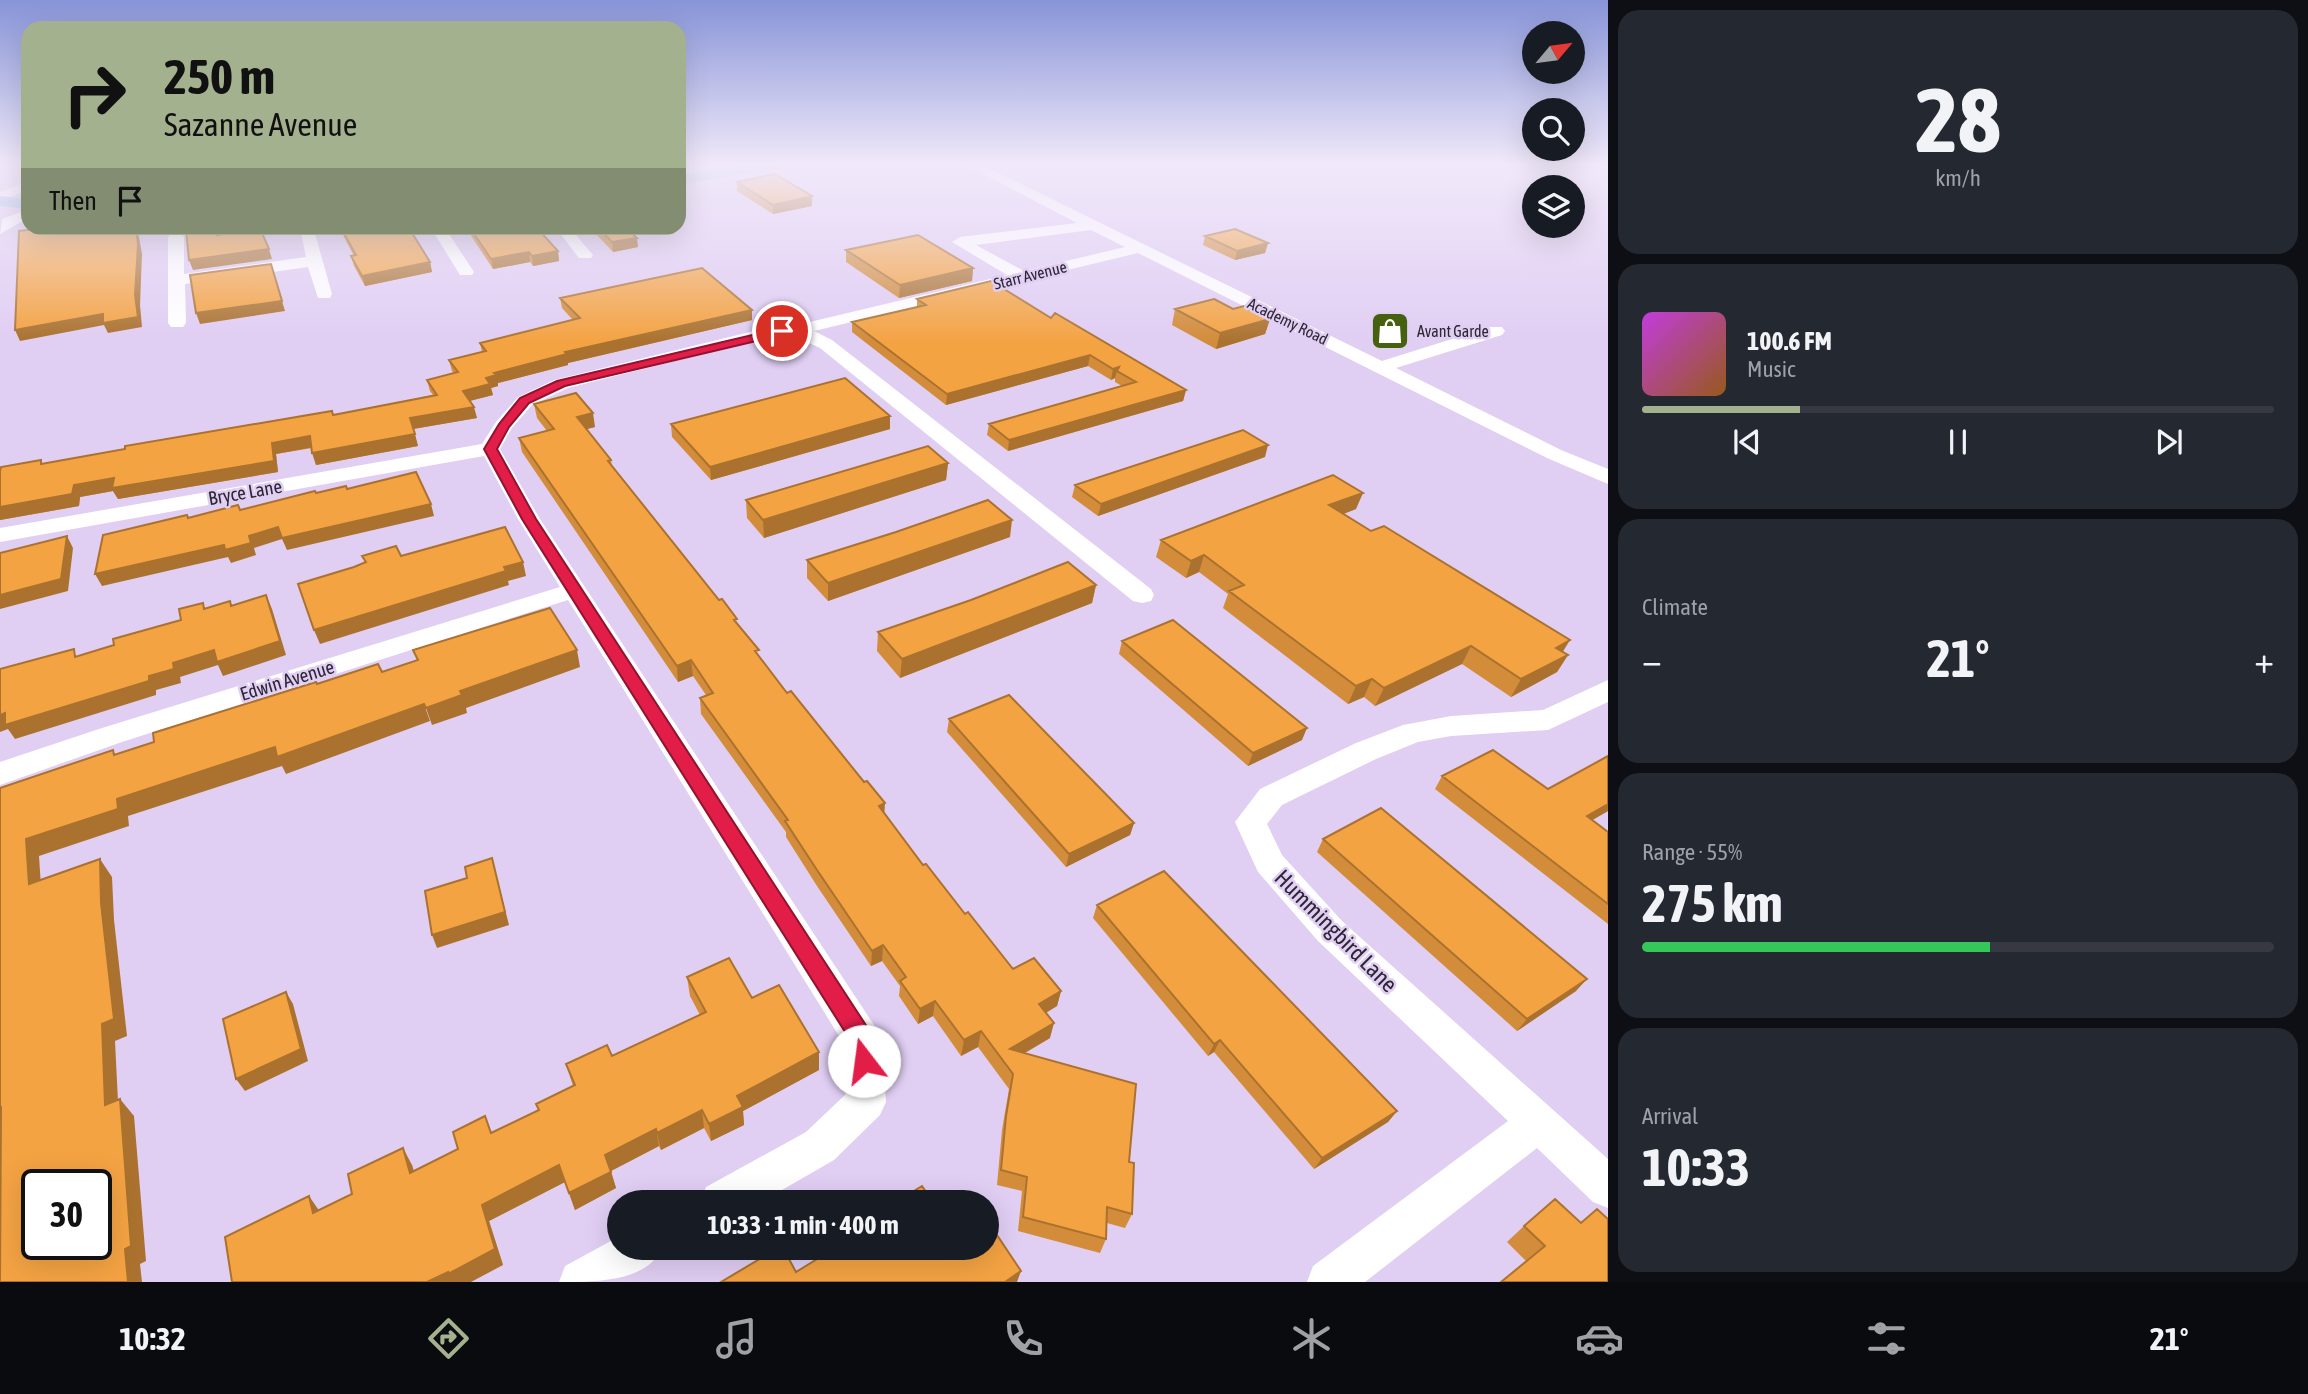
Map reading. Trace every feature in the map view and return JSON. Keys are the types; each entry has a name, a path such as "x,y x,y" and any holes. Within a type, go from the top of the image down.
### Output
{"street":[{"name":"Academy Road","path":"1090,223 1554,454 1608,477"},
{"path":"1023,277 960,242 1094,225"},
{"path":"309,235 324,294"},
{"path":"442,235 466,272"},
{"path":"569,235 585,255"},
{"path":"176,237 177,323"},
{"name":"Starr Avenue","path":"490,449 503,426 525,401 561,384 766,333 797,330 1140,248"},
{"path":"176,280 315,261"},
{"path":"797,330 826,344 1142,594"},
{"path":"1382,367 1496,331"},
{"path":"490,449 529,519 863,1040 866,1102 820,1146 742,1190"},
{"name":"Bryce Lane","path":"0,535 490,449"},
{"name":"Edwin Avenue","path":"0,774 112,735 575,590"},
{"name":"Hummingbird Lane","path":"1608,690 1548,720 1451,726 1413,732 1366,751 1271,797 1251,822 1269,863 1330,932 1608,1187"},
{"path":"1329,1282 1539,1122"},
{"path":"581,1282 620,1260"}],"building":[{"path":"1235,229 1268,243 1237,251 1205,236"},
{"path":"19,231 21,235 137,235 135,295 138,317 103,323 103,314 15,330"},
{"path":"186,235 263,235 269,249 189,260"},
{"path":"345,235 413,235 430,262 362,276 351,256 356,255"},
{"path":"475,235 543,235 558,251 532,256 529,252 491,259"},
{"path":"605,235 634,235 637,238 612,242"},
{"path":"918,235 973,268 900,285 846,250"},
{"path":"271,264 282,301 196,313 190,275"},
{"path":"702,268 752,310 565,352 567,354 494,373 496,375 486,378 490,384 463,391 474,407 410,418 415,434 312,453 310,436 272,443 274,461 112,488 114,478 74,485 72,494 0,507 1,467 41,460 41,464 125,449 125,446 332,411 333,415 437,395 427,380 458,372 449,360 486,351 480,343 580,318 560,298"},
{"path":"991,281 1051,318 1055,313 1186,390 1009,440 989,424 1136,382 1117,371 1119,367 1113,369 1090,355 947,394 852,322 926,305 917,299"},
{"path":"1214,299 1233,309 1244,306 1270,319 1220,333 1175,309"},
{"path":"845,378 890,416 710,467 671,424"},
{"path":"576,393 593,413 577,417 611,460 608,461 719,600 722,599 737,619 734,620 759,650 755,651 787,693 791,691 864,782 867,781 885,803 879,806 923,865 926,864 965,914 968,912 1013,969 1034,958 1061,991 1039,1004 1054,1023 1010,1049 1136,1084 1129,1162 1134,1163 1132,1214 1107,1207 1106,1239 1023,1217 1027,1177 1001,1170 1013,1074 981,1031 964,1040 935,1001 920,1009 900,981 906,977 883,945 872,951 785,821 788,820 700,698 713,693 691,660 677,666 519,438 554,429 534,404"},
{"path":"1243,430 1268,445 1101,504 1075,485"},
{"path":"928,446 948,463 763,520 746,500"},
{"path":"416,472 431,504 282,538 278,527 249,536 251,543 225,550 224,545 95,574 103,535 238,505 240,510 315,491 316,493 346,486 347,489"},
{"path":"1333,475 1363,493 1329,505 1371,531 1384,526 1570,640 1556,648 1568,655 1521,679 1471,646 1384,688 1372,679 1356,686 1229,591 1244,585 1204,555 1191,561 1161,540"},
{"path":"988,500 1012,520 828,583 807,560 896,532"},
{"path":"505,527 523,562 504,567 506,571 314,630 298,584 354,567 366,562 362,556 396,546 401,556"},
{"path":"67,536 61,579 0,595 0,553"},
{"path":"1068,562 1096,585 902,659 878,632 971,600"},
{"path":"266,595 280,641 217,662 214,650 173,663 174,669 149,676 149,681 5,725 5,713 0,715 0,669 74,649 75,657 114,645 113,639 181,620 179,609 203,603 204,609 230,601 231,606"},
{"path":"550,608 577,650 460,691 462,695 426,708 424,704 277,757 275,747 117,799 118,809 26,839 29,884 100,859 101,903 114,1019 102,1024 105,1105 120,1099 131,1246 125,1249 128,1282 0,1282 0,788 113,750 114,755 154,742 153,733 316,682 317,684 378,664 382,672 418,660 413,650"},
{"path":"1173,620 1307,728 1253,753 1122,641"},
{"path":"1009,695 1134,823 1069,854 949,719"},
{"path":"1493,750 1548,789 1608,756 1608,804 1587,816 1608,832 1608,904 1442,776"},
{"path":"1381,808 1587,979 1527,1019 1323,839"},
{"path":"492,858 505,912 432,935 425,891 467,878 465,867"},
{"path":"1164,871 1397,1111 1322,1158 1220,1040 1214,1044 1097,905"},
{"path":"729,958 752,998 779,985 819,1052 737,1096 743,1107 709,1124 702,1110 657,1133 656,1129 605,1155 611,1172 569,1193 559,1165 482,1205 495,1249 427,1282 232,1282 225,1237 309,1196 313,1213 352,1194 348,1174 403,1148 410,1173 458,1149 453,1132 485,1116 491,1133 539,1110 536,1104 575,1085 566,1064 607,1045 612,1056 706,1012 687,977"},
{"path":"286,992 301,1049 236,1079 223,1019"},
{"path":"1555,1199 1581,1223 1597,1209 1608,1219 1608,1282 1501,1282 1545,1246 1524,1226"},
{"path":"999,1238 1021,1271 1005,1282 721,1282 758,1260 790,1260 796,1272 816,1260 999,1260"}],"place":[{"name":"Avant Garde","path":"1390,331"}],"route":[{"path":"782,331 561,384 525,401 503,426 490,449 529,519 863,1040 864,1061"}]}
